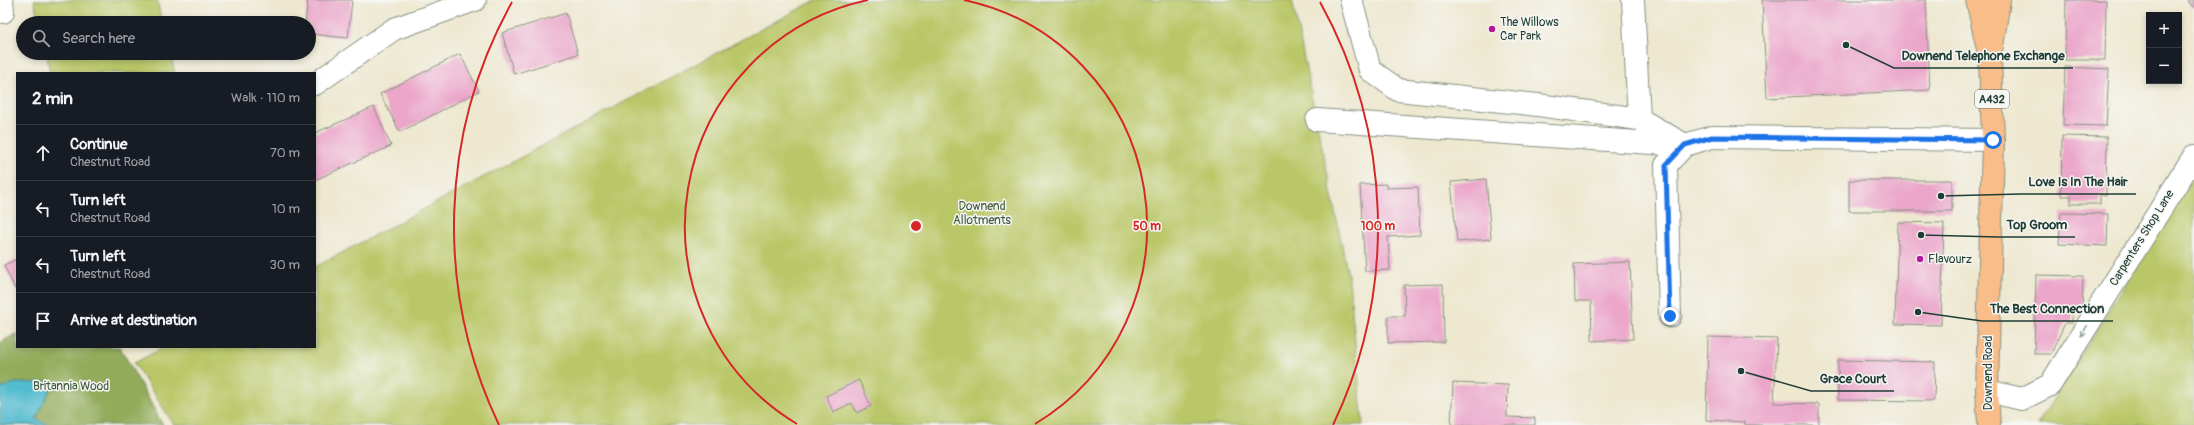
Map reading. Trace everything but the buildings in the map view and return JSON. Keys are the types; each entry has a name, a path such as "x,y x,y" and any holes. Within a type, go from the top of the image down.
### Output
{"main road":[{"name":"Downend Road","path":"1977,0 1990,58 1993,140 1987,391 1989,425"},
{"name":"Downend Road","path":"1990,58 1999,0"}],"street":[{"path":"316,83 394,29 433,7 475,0"},
{"path":"1351,0 1370,70 1398,90 1538,105 1639,118 1685,145"},
{"path":"1633,0 1639,118"},
{"path":"1317,120 1685,145 1712,137 1993,140"},
{"path":"1670,316 1666,165 1685,145"},
{"name":"Carpenters Shop Lane","path":"1987,391 2022,399 2050,385 2194,156"}],"green space":[{"path":"34,0 157,0 160,16 37,16"},
{"name":"Downend Allotments","path":"816,0 1292,0 1349,280 1363,425 174,425 134,363 163,348 316,348 316,266"},
{"path":"47,60 172,60 175,72 50,72"},
{"path":"2194,175 2194,425 2037,425"},
{"name":"Britannia Wood","path":"16,334 16,348 121,348 163,425 0,425 0,343"}],"water":[{"path":"54,382 36,419 49,425 0,425 0,389 14,383"}],"place":[{"name":"The Willows Car Park","path":"1492,29"},
{"name":"Downend Telephone Exchange","path":"1846,45"},
{"name":"Love Is In The Hair","path":"1941,196"},
{"name":"Top Groom","path":"1921,235"},
{"name":"Flavourz","path":"1920,259"},
{"name":"The Best Connection","path":"1918,312"},
{"name":"Grace Court","path":"1741,371"}],"route":[{"path":"1670,316 1666,165 1685,145 1712,137 1993,140"}]}
